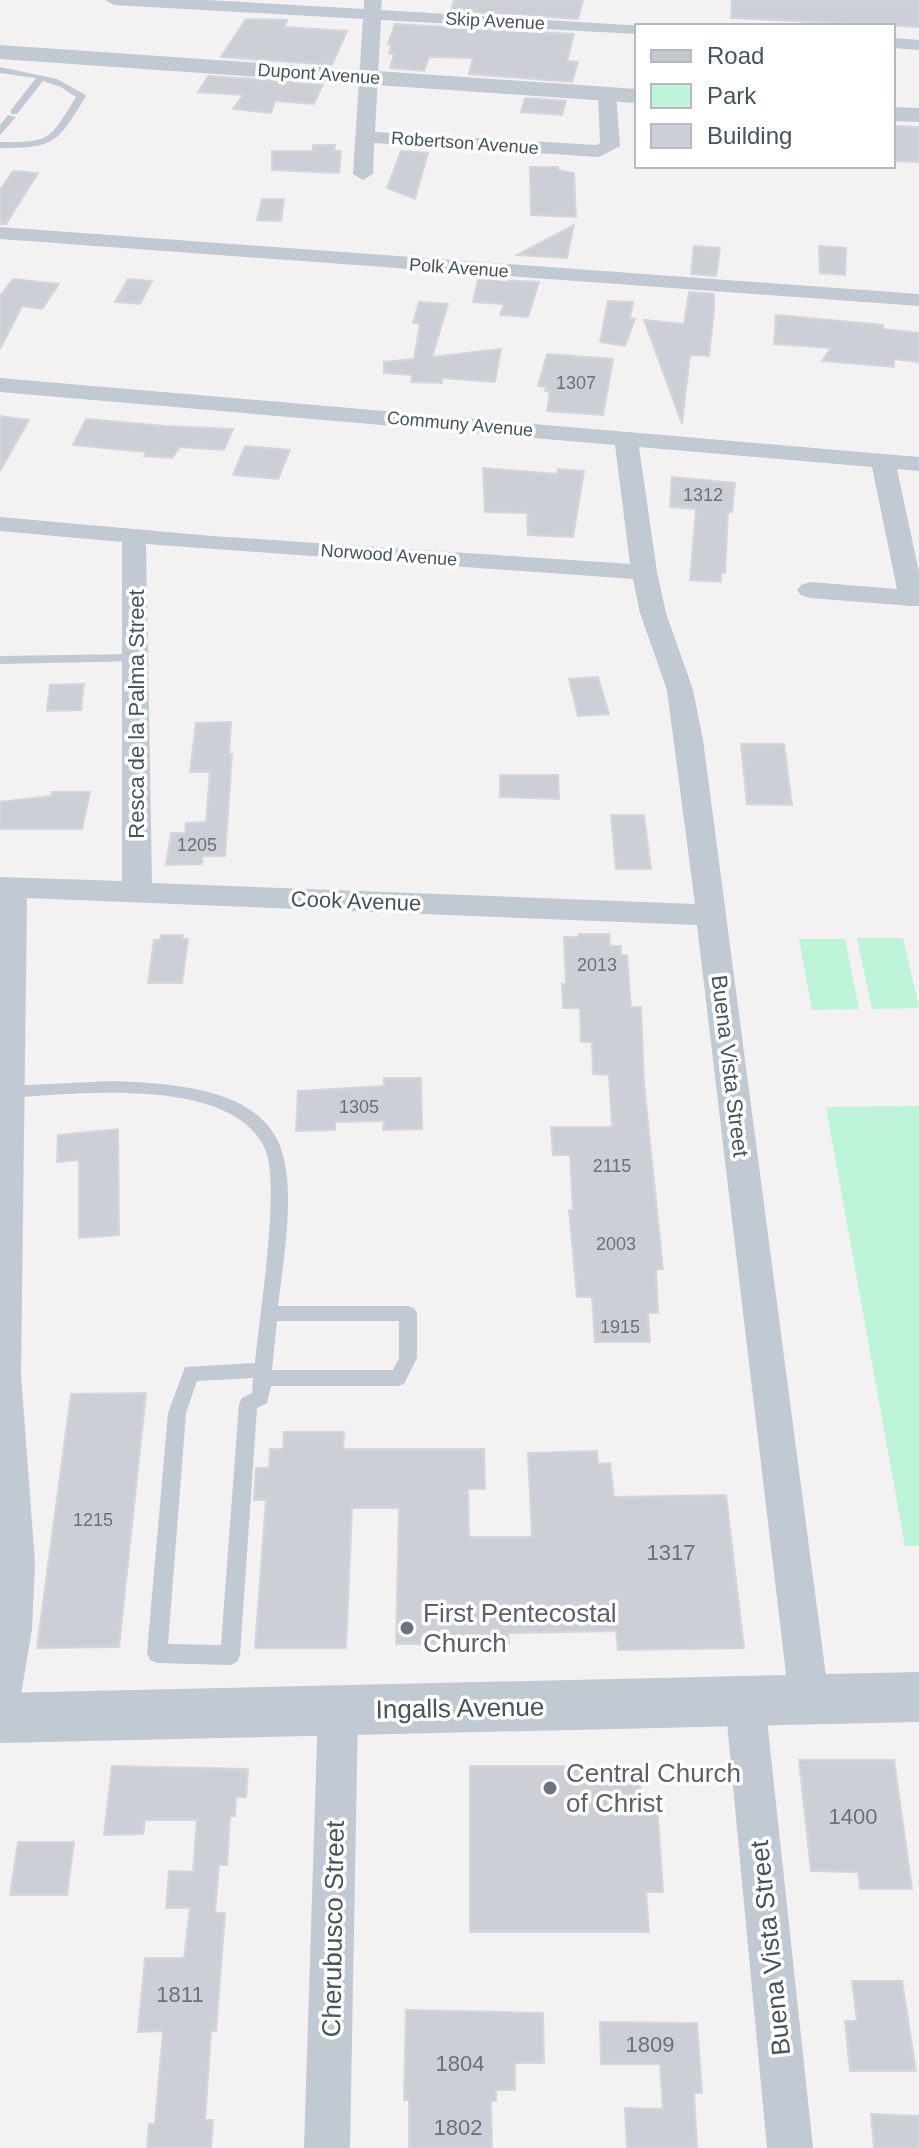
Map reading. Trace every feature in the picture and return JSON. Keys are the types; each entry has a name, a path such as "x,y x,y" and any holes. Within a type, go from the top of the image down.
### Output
{"street":[{"name":"Skip Avenue","path":"114,0 373,7 635,29"},
{"path":"363,174 373,7"},
{"path":"895,43 919,45"},
{"name":"Dupont Avenue","path":"0,52 635,96"},
{"name":"Robertson Avenue","path":"365,137 599,151 610,146 607,94"},
{"path":"895,114 919,115"},
{"name":"Polk Avenue","path":"0,233 919,300"},
{"name":"Communy Avenue","path":"0,385 919,464"},
{"name":"Buena Vista Street","path":"626,438 644,572 653,613 680,690 809,1699"},
{"path":"810,590 916,598 883,461"},
{"name":"Norwood Avenue","path":"0,524 134,537 644,572"},
{"name":"Resca de la Palma Street","path":"134,537 137,892"},
{"path":"0,1700 12,1629 16,1563 3,1375 3,1192 8,1092 6,887"},
{"name":"Cook Avenue","path":"6,887 711,915"},
{"name":"Ingalls Avenue","path":"0,1718 919,1697"},
{"name":"Buena Vista Street","path":"745,1701 790,2148"},
{"name":"Cherubusco Street","path":"327,2148 338,1710"}],"lane":[{"path":"0,132 49,56"},
{"path":"0,70 61,84 81,96 55,139 41,146 0,145"},
{"path":"0,79 36,76"},
{"path":"0,660 135,658"},
{"path":"8,1092 81,1087 158,1088 221,1102 244,1115 266,1134 273,1147 278,1205 268,1314 263,1374 261,1397 248,1404 230,1655 157,1653 177,1413 191,1373 263,1374 398,1378 408,1358 408,1313 268,1314"}],"green space":[{"path":"857,938 903,938 919,1008 872,1009"},
{"path":"799,939 845,939 859,1009 812,1010"},
{"path":"919,1106 919,1546 905,1546 826,1107"}],"building":[{"path":"454,0 583,0 578,19 451,11"},
{"path":"732,0 919,0 919,27 731,18"},
{"path":"246,19 287,20 285,27 347,31 332,65 221,57"},
{"path":"395,24 574,34 567,61 578,62 572,82 469,74 473,58 429,57 424,71 390,68 394,54 389,54 391,44 388,44"},
{"path":"208,76 323,84 314,104 275,101 271,113 233,109 243,95 198,92"},
{"path":"525,98 566,101 562,115 521,112"},
{"path":"895,126 919,127 919,162 895,161"},
{"path":"313,145 335,145 334,151 341,151 339,173 272,170 272,151 313,151"},
{"path":"401,151 428,153 415,199 387,188"},
{"path":"530,167 558,167 558,170 574,173 576,217 531,215"},
{"path":"13,171 38,173 6,224 0,224 0,190"},
{"path":"262,199 284,199 281,221 257,220"},
{"path":"574,225 567,258 517,255"},
{"path":"694,246 720,248 716,276 691,274"},
{"path":"819,246 846,248 845,275 820,273"},
{"path":"13,279 59,284 42,309 22,306 0,349 0,296"},
{"path":"128,279 152,281 140,304 115,302"},
{"path":"478,279 539,282 528,317 500,315 504,304 473,302"},
{"path":"689,292 714,294 714,310 709,356 690,355 682,424 644,320 684,324"},
{"path":"608,301 633,302 630,318 635,319 625,346 600,342"},
{"path":"419,302 448,304 432,357 501,349 495,382 442,378 442,383 411,382 412,375 384,373 384,362 414,359 420,323 413,323"},
{"path":"776,315 883,325 883,329 919,333 919,362 894,359 894,367 822,361 831,348 774,344"},
{"path":"547,354 613,359 603,415 547,411 550,392 545,391 546,387 538,386"},
{"path":"0,416 29,420 0,471"},
{"path":"86,419 233,429 224,450 180,447 172,458 144,456 146,452 73,445"},
{"path":"245,446 290,450 278,479 233,475"},
{"path":"483,468 557,474 558,469 584,471 573,537 528,535 527,513 485,512"},
{"path":"672,477 735,483 732,512 728,512 725,573 721,573 721,582 690,580 696,509 670,507"},
{"path":"598,677 609,714 578,716 569,679"},
{"path":"84,684 81,710 47,711 50,685"},
{"path":"231,722 229,754 232,754 225,856 203,856 202,864 166,865 171,833 185,833 186,823 206,822 210,772 190,772 196,723"},
{"path":"741,744 784,744 792,805 747,804"},
{"path":"500,775 558,775 559,799 500,797"},
{"path":"52,792 90,792 82,829 0,829 0,802 51,796"},
{"path":"611,815 644,815 651,869 616,869"},
{"path":"579,934 609,934 610,946 621,946 621,955 627,955 631,1007 641,1007 644,1084 663,1269 656,1270 658,1313 648,1313 650,1342 595,1342 592,1297 577,1297 569,1210 573,1210 570,1155 553,1155 551,1127 612,1127 609,1075 593,1074 592,1042 581,1042 580,1008 563,1008 562,984 566,984 564,937 579,937"},
{"path":"161,935 183,935 182,939 188,939 182,983 148,983 154,940 160,940"},
{"path":"384,1078 421,1078 422,1129 383,1130 384,1121 335,1122 335,1130 296,1131 298,1091 384,1086"},
{"path":"118,1129 119,1235 79,1238 79,1160 57,1162 58,1135"},
{"path":"146,1393 119,1647 37,1648 71,1394"},
{"path":"284,1432 344,1432 343,1449 484,1449 485,1489 468,1489 469,1537 532,1537 528,1453 597,1451 598,1464 610,1463 614,1497 726,1495 744,1648 618,1650 616,1631 508,1633 509,1644 396,1644 399,1508 352,1508 346,1648 255,1648 266,1500 254,1500 256,1468 269,1468 270,1449 283,1449"},
{"path":"799,1760 894,1760 912,1889 860,1889 858,1872 811,1871"},
{"path":"112,1766 248,1769 246,1797 236,1797 235,1816 230,1816 227,1865 219,1865 215,1913 225,1913 216,2031 211,2031 205,2120 213,2120 211,2147 147,2147 149,2124 155,2124 163,2031 138,2032 145,1958 184,1958 190,1908 166,1908 169,1871 193,1872 197,1820 145,1820 143,1834 104,1835"},
{"path":"470,1766 639,1766 641,1799 657,1803 663,1892 646,1892 649,1932 470,1932"},
{"path":"18,1842 74,1842 67,1895 10,1895"},
{"path":"852,1981 902,1981 916,2071 850,2071 845,2021 857,2021"},
{"path":"406,2010 543,2013 544,2063 515,2063 515,2090 496,2090 496,2101 491,2101 492,2148 409,2148 409,2100 404,2100"},
{"path":"600,2022 697,2023 702,2093 694,2093 697,2148 627,2148 625,2108 663,2109 660,2064 601,2064"},
{"path":"871,2114 919,2116 919,2148 874,2148"}],"place":[{"name":"First Pentecostal Church","path":"407,1628"},
{"name":"Central Church of Christ","path":"550,1788"}]}
